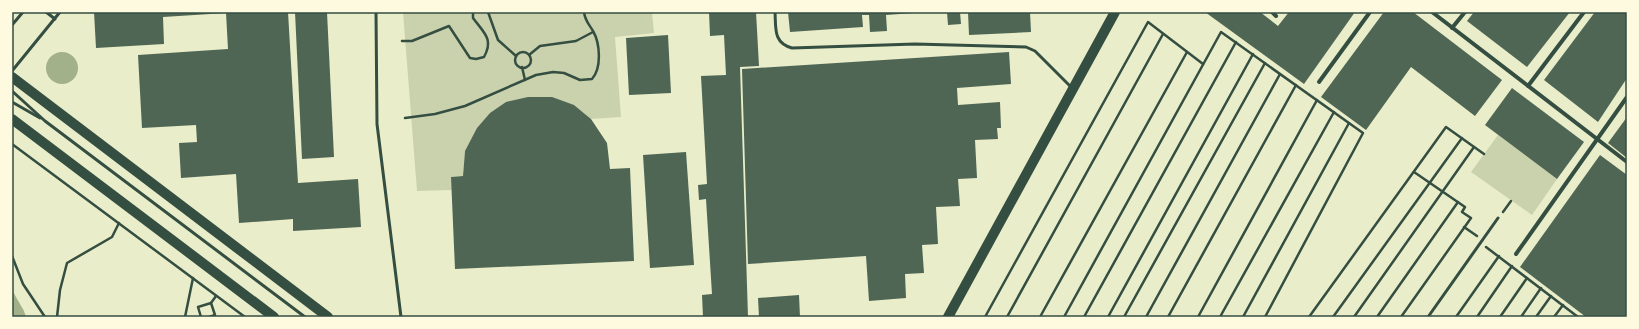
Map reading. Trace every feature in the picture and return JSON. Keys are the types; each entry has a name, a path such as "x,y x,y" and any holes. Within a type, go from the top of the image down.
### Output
{"main road":[{"path":"948,317 1116,12"},
{"path":"12,77 328,317"},
{"path":"12,119 274,317"}],"street":[{"path":"1272,12 1276,16"},
{"path":"1319,82 1370,12"},
{"path":"1432,12 1627,162"},
{"path":"1452,28 1465,12"},
{"path":"1528,86 1584,12"},
{"path":"1516,254 1627,97"}],"lane":[{"path":"12,25 22,12"},
{"path":"46,12 55,19"},
{"path":"12,71 60,12"},
{"path":"376,12 377,124 401,317"},
{"path":"775,12 778,37 784,46 792,48 915,44 1026,47 1035,51 1050,64 1073,89"},
{"path":"12,91 45,121 305,317"},
{"path":"12,102 45,121"},
{"path":"1428,317 1498,218"}],"path":[{"path":"402,41 412,40 450,26 470,58 476,59 484,57 489,47 489,40 473,18 473,12"},
{"path":"488,12 498,40 516,56 517,65 522,67 529,65 530,58 528,55 522,52 516,56"},
{"path":"405,118 435,114 465,106 525,80 553,72 564,73 580,80 592,79 598,70 596,42 593,32 585,20 584,12"},
{"path":"985,317 1148,22 1203,64"},
{"path":"528,55 540,46 576,42 593,32"},
{"path":"1064,317 1221,32 1363,133 1265,317"},
{"path":"1007,317 1163,34"},
{"path":"1084,317 1236,42"},
{"path":"1040,317 1187,52"},
{"path":"1108,317 1253,54"},
{"path":"1124,317 1265,63"},
{"path":"522,67 525,80"},
{"path":"1146,317 1280,74"},
{"path":"1168,317 1296,85"},
{"path":"1198,317 1318,100"},
{"path":"1220,317 1334,112"},
{"path":"1243,317 1349,123"},
{"path":"1309,317 1446,127 1484,154"},
{"path":"1333,317 1462,138"},
{"path":"12,144 245,317"},
{"path":"1354,317 1474,147"},
{"path":"1401,317 1471,218 1462,212 1465,207 1414,172"},
{"path":"1498,218 1511,201"},
{"path":"1377,317 1458,202"},
{"path":"57,317 60,290 67,263 112,237 119,223"},
{"path":"1464,227 1483,240"},
{"path":"1480,243 1578,317"},
{"path":"12,256 23,284 45,317"},
{"path":"1456,317 1499,256"},
{"path":"1476,317 1512,266"},
{"path":"184,317 193,278"},
{"path":"1500,317 1527,278"},
{"path":"1521,317 1541,288"},
{"path":"201,317 198,307 211,303 216,296"},
{"path":"1536,317 1551,296"},
{"path":"209,317 215,315 211,303"},
{"path":"1554,317 1563,305"}],"shaded area":[{"path":"403,12 652,12 654,33 615,37 621,117 591,119 574,105 465,151 463,176 451,177 452,190 417,191"},
{"path":"59,52 65,52 75,59 78,68 77,74 71,81 65,84 59,84 49,77 46,71 46,65 53,55"},
{"path":"1498,135 1557,179 1532,215 1471,172"},
{"path":"12,290 24,311 26,317 12,317"}],"building":[{"path":"94,12 288,12 298,183 358,179 361,227 293,231 293,219 239,223 236,174 181,178 179,143 197,142 196,125 142,128 138,55 228,49 226,13 163,17 164,44 96,48"},
{"path":"295,12 327,12 334,157 302,159"},
{"path":"709,12 756,12 759,66 740,67 748,317 703,317 702,295 712,294 706,199 699,200 698,185 707,184 701,76 726,75 724,35 710,36"},
{"path":"788,12 914,13 886,15 887,31 870,32 869,15 862,15 863,27 790,32"},
{"path":"947,12 960,12 961,24 948,25"},
{"path":"968,12 1030,12 1031,32 969,35"},
{"path":"1205,12 1260,12 1278,26 1289,12 1355,12 1304,84"},
{"path":"1384,12 1413,12 1502,80 1475,116 1411,67 1366,130 1321,97"},
{"path":"1474,12 1570,12 1527,67 1467,21"},
{"path":"1595,12 1627,12 1627,78 1598,122 1544,80"},
{"path":"668,35 671,93 629,95 626,38"},
{"path":"1009,52 1011,84 957,88 958,105 1000,102 1001,128 997,128 998,139 975,140 977,178 958,179 960,206 936,207 938,244 922,245 924,273 905,274 906,298 869,301 866,256 748,264 742,69"},
{"path":"1512,88 1584,142 1557,179 1485,125"},
{"path":"528,97 552,97 574,105 591,119 607,143 610,169 630,168 634,261 455,269 451,177 463,176 465,151 477,128 490,113 506,102"},
{"path":"1627,117 1627,158 1608,143"},
{"path":"686,152 694,265 650,268 643,155"},
{"path":"1600,155 1627,175 1626,317 1586,317 1520,267"},
{"path":"799,295 800,317 759,317 758,298"}]}
